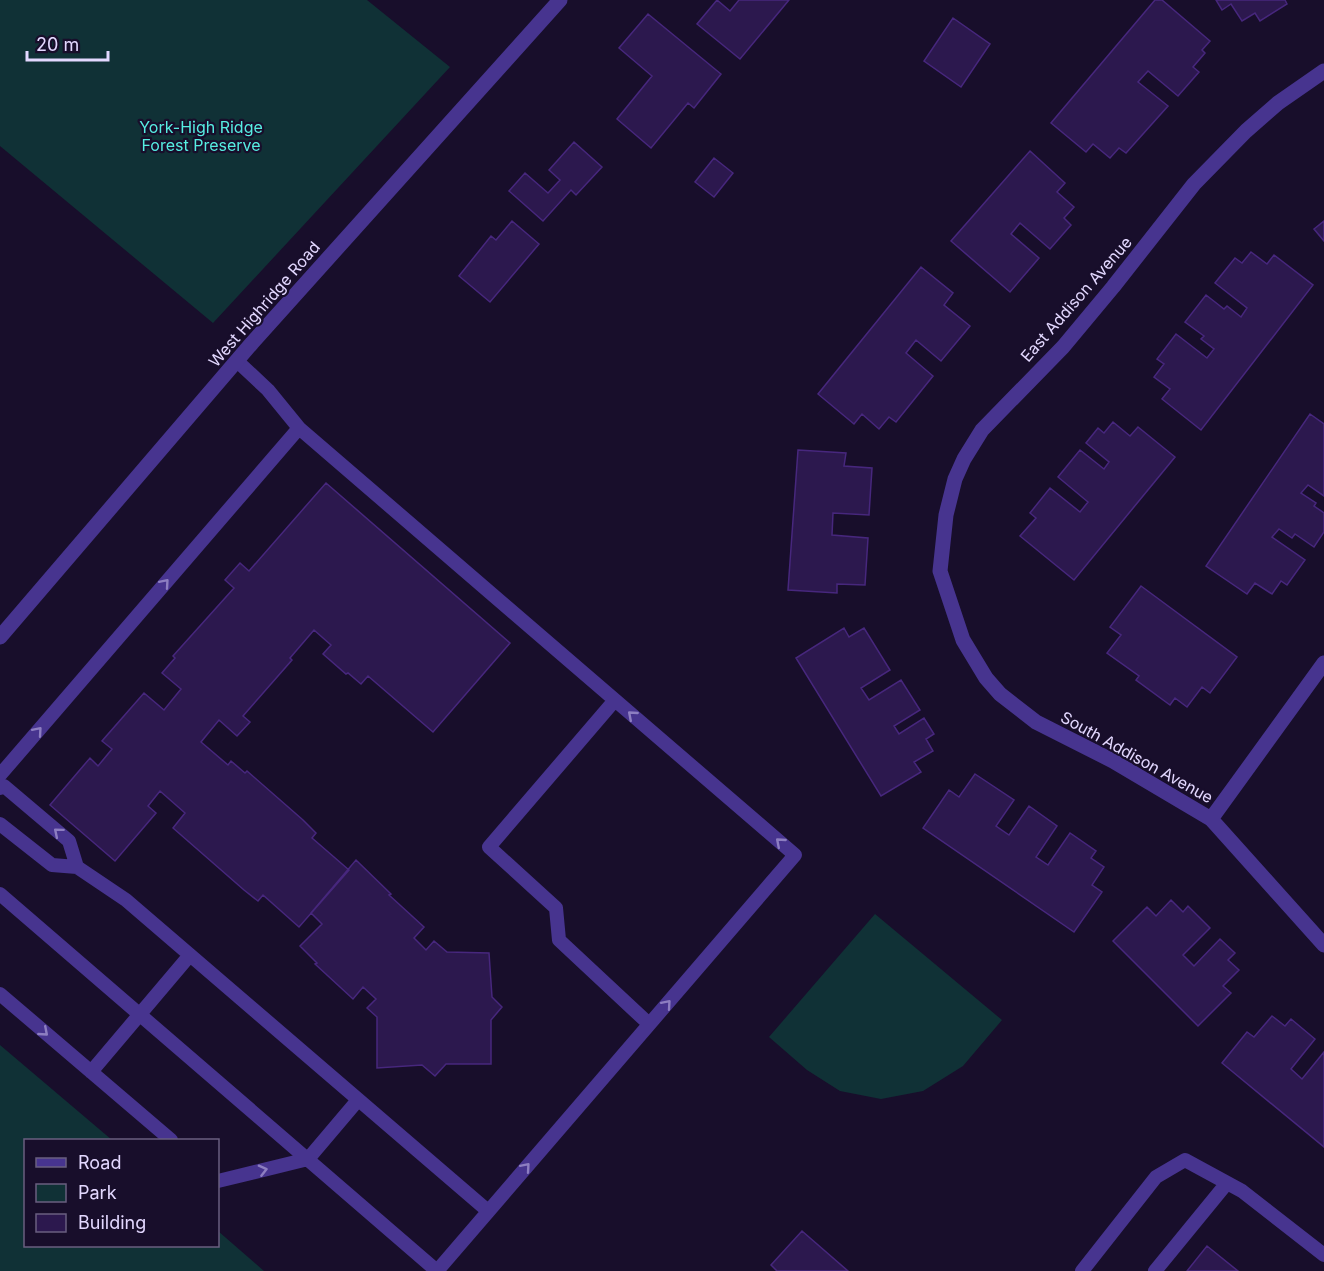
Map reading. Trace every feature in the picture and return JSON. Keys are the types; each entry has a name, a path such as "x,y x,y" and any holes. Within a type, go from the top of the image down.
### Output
{"street":[{"name":"West Highridge Road","path":"0,637 237,361 560,0"},
{"name":"East Addison Avenue","path":"959,630 940,571 946,515 955,479 982,430 1063,347 1194,184 1278,103 1324,71"},
{"name":"South Addison Avenue","path":"959,630 972,657 986,678 1020,711 1036,722 1113,761 1211,819 1324,945"},
{"path":"1211,819 1324,663"}],"lane":[{"path":"0,894 437,1271 795,855 299,428 268,390 237,361"},
{"path":"0,775 299,428"},
{"path":"615,700 489,847 556,908 560,940 649,1024"},
{"path":"0,788 4,786 69,841 77,867"},
{"path":"0,824 52,865 77,867 126,900 488,1211"},
{"path":"91,1072 190,955"},
{"path":"0,994 170,1139"},
{"path":"219,1181 308,1159 358,1100"},
{"path":"1082,1271 1156,1177 1185,1160 1242,1191 1324,1255"},
{"path":"1155,1271 1227,1183"}],"green space":[{"name":"York-High Ridge Forest Preserve","path":"0,0 367,0 450,67 213,323 0,146"},
{"path":"875,914 1002,1020 963,1066 923,1091 881,1099 840,1091 807,1070 769,1037"},
{"path":"0,1045 111,1139 24,1139 24,1247 219,1247 219,1232 264,1271 0,1271"}],"building":[{"path":"717,0 730,11 739,0 789,0 740,59 697,24"},
{"path":"1155,0 1162,0 1210,41 1202,50 1205,53 1193,67 1199,72 1178,96 1148,71 1138,82 1168,106 1126,153 1119,148 1110,158 1093,144 1086,152 1051,123"},
{"path":"1216,0 1285,0 1287,4 1260,21 1255,13 1242,21 1231,4 1222,10"},
{"path":"648,14 721,74 694,108 688,103 651,148 617,119 652,76 619,48"},
{"path":"953,18 990,44 961,87 924,61"},
{"path":"574,142 602,167 576,195 571,190 543,221 509,191 525,173 548,193 560,180 549,170"},
{"path":"1030,151 1065,183 1057,192 1074,207 1064,218 1071,225 1050,249 1020,223 1011,234 1039,258 1010,292 951,241"},
{"path":"714,158 733,173 714,197 695,182"},
{"path":"512,221 539,244 490,302 459,276 491,236 496,240"},
{"path":"1324,221 1324,241 1314,229"},
{"path":"1251,252 1267,264 1274,255 1313,285 1201,430 1162,399 1170,389 1154,377 1164,364 1157,359 1176,334 1207,358 1214,349 1201,339 1204,336 1185,322 1206,295 1224,309 1227,306 1241,317 1247,308 1215,283 1235,258 1242,263"},
{"path":"921,267 953,293 944,305 970,326 941,361 916,340 906,353 933,376 896,422 889,417 879,429 862,414 854,424 818,394"},
{"path":"1310,414 1324,424 1324,496 1308,485 1301,493 1316,503 1314,506 1324,513 1324,532 1314,547 1295,534 1292,538 1279,529 1272,537 1305,560 1287,585 1281,581 1272,594 1255,583 1247,594 1206,566"},
{"path":"1113,422 1130,436 1138,427 1175,457 1074,580 1020,536 1036,518 1030,513 1050,488 1080,512 1088,502 1058,477 1080,450 1104,469 1109,462 1086,443 1098,428 1104,433"},
{"path":"798,450 846,453 844,466 872,468 869,515 833,513 832,535 868,538 865,585 837,584 837,593 788,590"},
{"path":"326,483 510,643 433,732 368,676 361,684 348,673 346,674 323,654 331,645 314,630 290,658 292,660 243,716 250,722 237,736 219,720 201,742 228,765 231,761 245,773 247,771 303,820 316,833 312,838 349,870 299,927 263,895 258,901 244,890 173,828 185,813 160,791 148,806 156,813 115,861 50,805 90,758 98,766 112,749 102,741 144,693 164,710 181,689 162,673 175,658 173,656 234,588 225,580 240,563 249,571"},
{"path":"1141,586 1237,657 1210,693 1202,687 1187,707 1175,698 1170,705 1136,680 1139,676 1107,653 1121,635 1110,627"},
{"path":"844,628 849,637 864,628 890,670 861,688 869,700 901,680 920,710 894,726 899,734 924,718 934,734 926,739 933,751 914,762 921,772 881,796 796,658"},
{"path":"975,774 1014,800 996,826 1009,835 1029,806 1057,826 1036,857 1048,865 1070,833 1096,851 1091,858 1104,867 1092,885 1102,892 1074,932 923,828 949,790 959,797"},
{"path":"356,860 424,927 414,938 426,950 434,941 447,952 489,953 492,997 502,1007 491,1020 491,1064 446,1064 435,1076 422,1065 377,1068 377,1017 367,1008 376,999 363,987 353,999 315,964 317,963 300,946 322,924 311,913"},
{"path":"1171,900 1183,912 1188,906 1210,928 1183,955 1194,966 1220,939 1235,953 1228,960 1239,970 1223,986 1231,993 1198,1026 1113,941 1147,907 1156,916"},
{"path":"1272,1016 1285,1026 1291,1019 1315,1039 1291,1069 1302,1079 1324,1052 1324,1147 1222,1063 1247,1032 1254,1037"},
{"path":"802,1231 848,1271 777,1271 771,1265"},
{"path":"1207,1246 1238,1271 1187,1271"}]}
